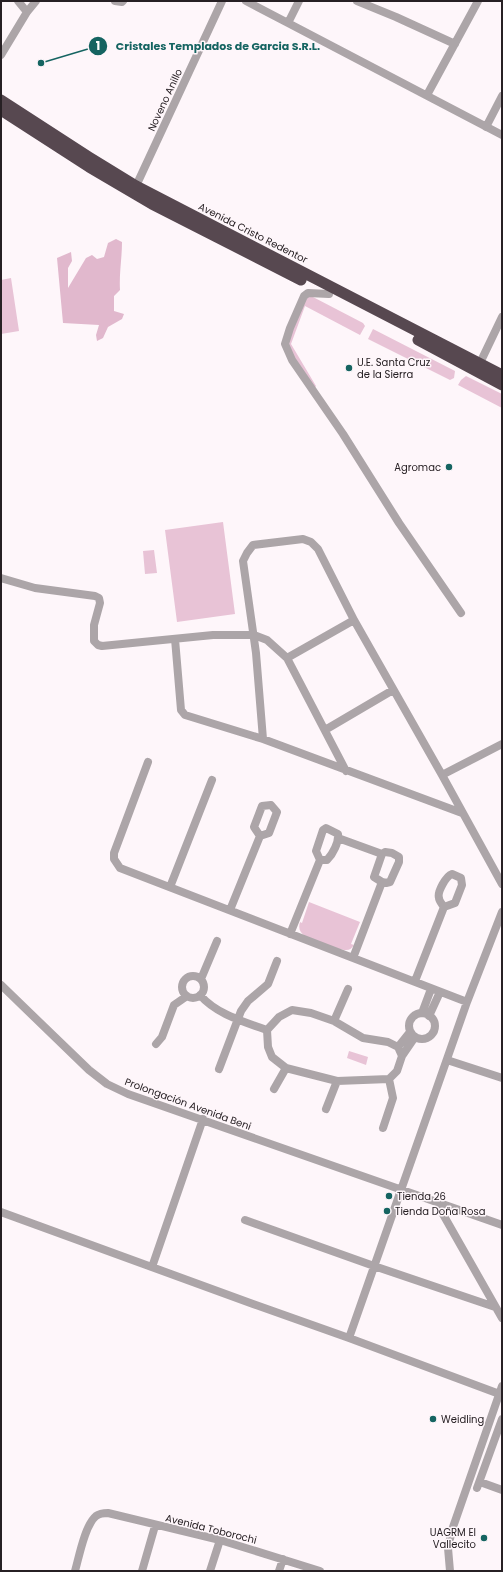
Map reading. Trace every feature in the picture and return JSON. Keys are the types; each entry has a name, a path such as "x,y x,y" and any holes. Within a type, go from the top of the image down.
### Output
{"highway":[{"name":"Avenida Cristo Redentor","path":"1,100 136,186 502,375"},
{"name":"Avenida Cristo Redentor","path":"1,110 60,149 138,196 502,384"}],"street":[{"path":"18,1 27,12"},
{"path":"1,55 27,12 36,1"},
{"path":"115,1 123,1"},
{"name":"Noveno Anillo","path":"136,186 222,1"},
{"path":"246,1 502,135"},
{"path":"288,23 299,1"},
{"path":"357,1 455,44"},
{"path":"427,96 478,1"},
{"path":"486,127 502,96"},
{"path":"294,276 301,284 304,296"},
{"path":"329,294 308,293 304,296 285,344 292,360 343,434 399,523 461,613"},
{"path":"480,363 502,317"},
{"path":"263,739 254,635 243,561 246,552 253,545 303,539 311,542 318,549 354,620 502,884"},
{"path":"1,578 35,588 95,596 99,598 100,604 94,625 94,641 98,645 102,646 175,640 213,635 254,635 267,640 287,658 346,771"},
{"path":"287,658 354,620"},
{"path":"175,640 181,710 185,715 263,739 462,813"},
{"path":"325,730 393,690"},
{"path":"442,775 502,744"},
{"path":"148,762 114,853 114,859 120,868 467,1002"},
{"path":"170,887 212,780"},
{"path":"290,934 320,860 316,851 323,830 326,828 332,829 338,834 332,856 327,860 320,860"},
{"path":"230,910 260,836"},
{"path":"338,838 382,854 385,852 392,853 399,857 399,862 390,882 386,883 374,877 382,854"},
{"path":"353,958 382,882"},
{"path":"415,981 444,907"},
{"path":"349,1338 467,1002 502,912"},
{"path":"201,979 194,976 187,977 184,980 182,990 187,996 194,998 200,995 204,989 201,979 217,941"},
{"path":"219,1070 241,1011 248,1002 268,984 277,961"},
{"name":"Prolongación Avenida Beni","path":"1,985 89,1070 107,1084 128,1094 203,1119 436,1202"},
{"path":"334,1021 348,989"},
{"path":"426,1015 431,989"},
{"path":"426,1015 440,992"},
{"path":"200,995 204,1000 220,1011 238,1020 267,1030"},
{"path":"156,1044 162,1037 174,1005 187,996"},
{"path":"402,1056 398,1047 388,1042 363,1038 334,1021 311,1013 292,1010 279,1017 267,1030 268,1046 272,1057 286,1068 337,1080 389,1079 397,1071 402,1056 413,1035 409,1024 411,1020 418,1014 426,1015 434,1023 434,1031 428,1038 424,1039 413,1035"},
{"path":"398,1047 413,1035"},
{"path":"447,1060 502,1077"},
{"path":"274,1089 286,1068"},
{"path":"383,1128 392,1098 389,1079"},
{"path":"326,1109 337,1080"},
{"path":"152,1267 203,1119"},
{"path":"436,1202 502,1225"},
{"path":"436,1202 502,1318"},
{"path":"1,1212 501,1392 452,1530 448,1548 450,1571"},
{"path":"488,1220 502,1217"},
{"path":"245,1220 495,1307"},
{"path":"502,1419 478,1485 502,1490"},
{"name":"Avenida Toborochi","path":"75,1571 89,1525 96,1516 101,1513 108,1513 155,1526 171,1528 220,1540 320,1571"},
{"path":"142,1571 155,1526"},
{"path":"210,1571 220,1540"},
{"path":"279,1571 283,1559"}],"shaded area":[{"path":"116,239 122,242 122,248 120,290 114,296 114,311 124,314 122,319 108,327 103,338 97,341 96,335 99,325 63,323 57,258 71,252 72,261 68,268 68,288 86,258 92,255 97,259 104,257 108,243"},
{"path":"11,278 19,331 1,334 1,280"},
{"path":"308,297 313,297 363,323 365,326 360,335 305,306 291,344 316,386 314,389 291,353 289,345 290,332 303,303"},
{"path":"373,329 455,371 454,378 450,380 368,339"},
{"path":"466,376 502,394 502,408 458,385"},
{"path":"223,522 235,614 177,622 165,530"},
{"path":"154,550 157,573 145,574 143,551"},
{"path":"309,902 360,922 351,944 354,945 352,948 349,950 342,950 305,936 302,933 299,928 299,924 300,922 302,923"},
{"path":"349,1051 368,1057 366,1065 347,1058"}],"place":[{"name":"Cristales Templados de Garcia S.R.L.","path":"41,63"},
{"name":"U.E. Santa Cruz de la Sierra","path":"349,368"},
{"name":"Agromac","path":"449,467"},
{"name":"Tienda 26","path":"389,1196"},
{"name":"Tienda Doña Rosa","path":"387,1211"},
{"name":"Weidling","path":"433,1419"},
{"name":"UAGRM El Vallecito","path":"484,1538"}]}
